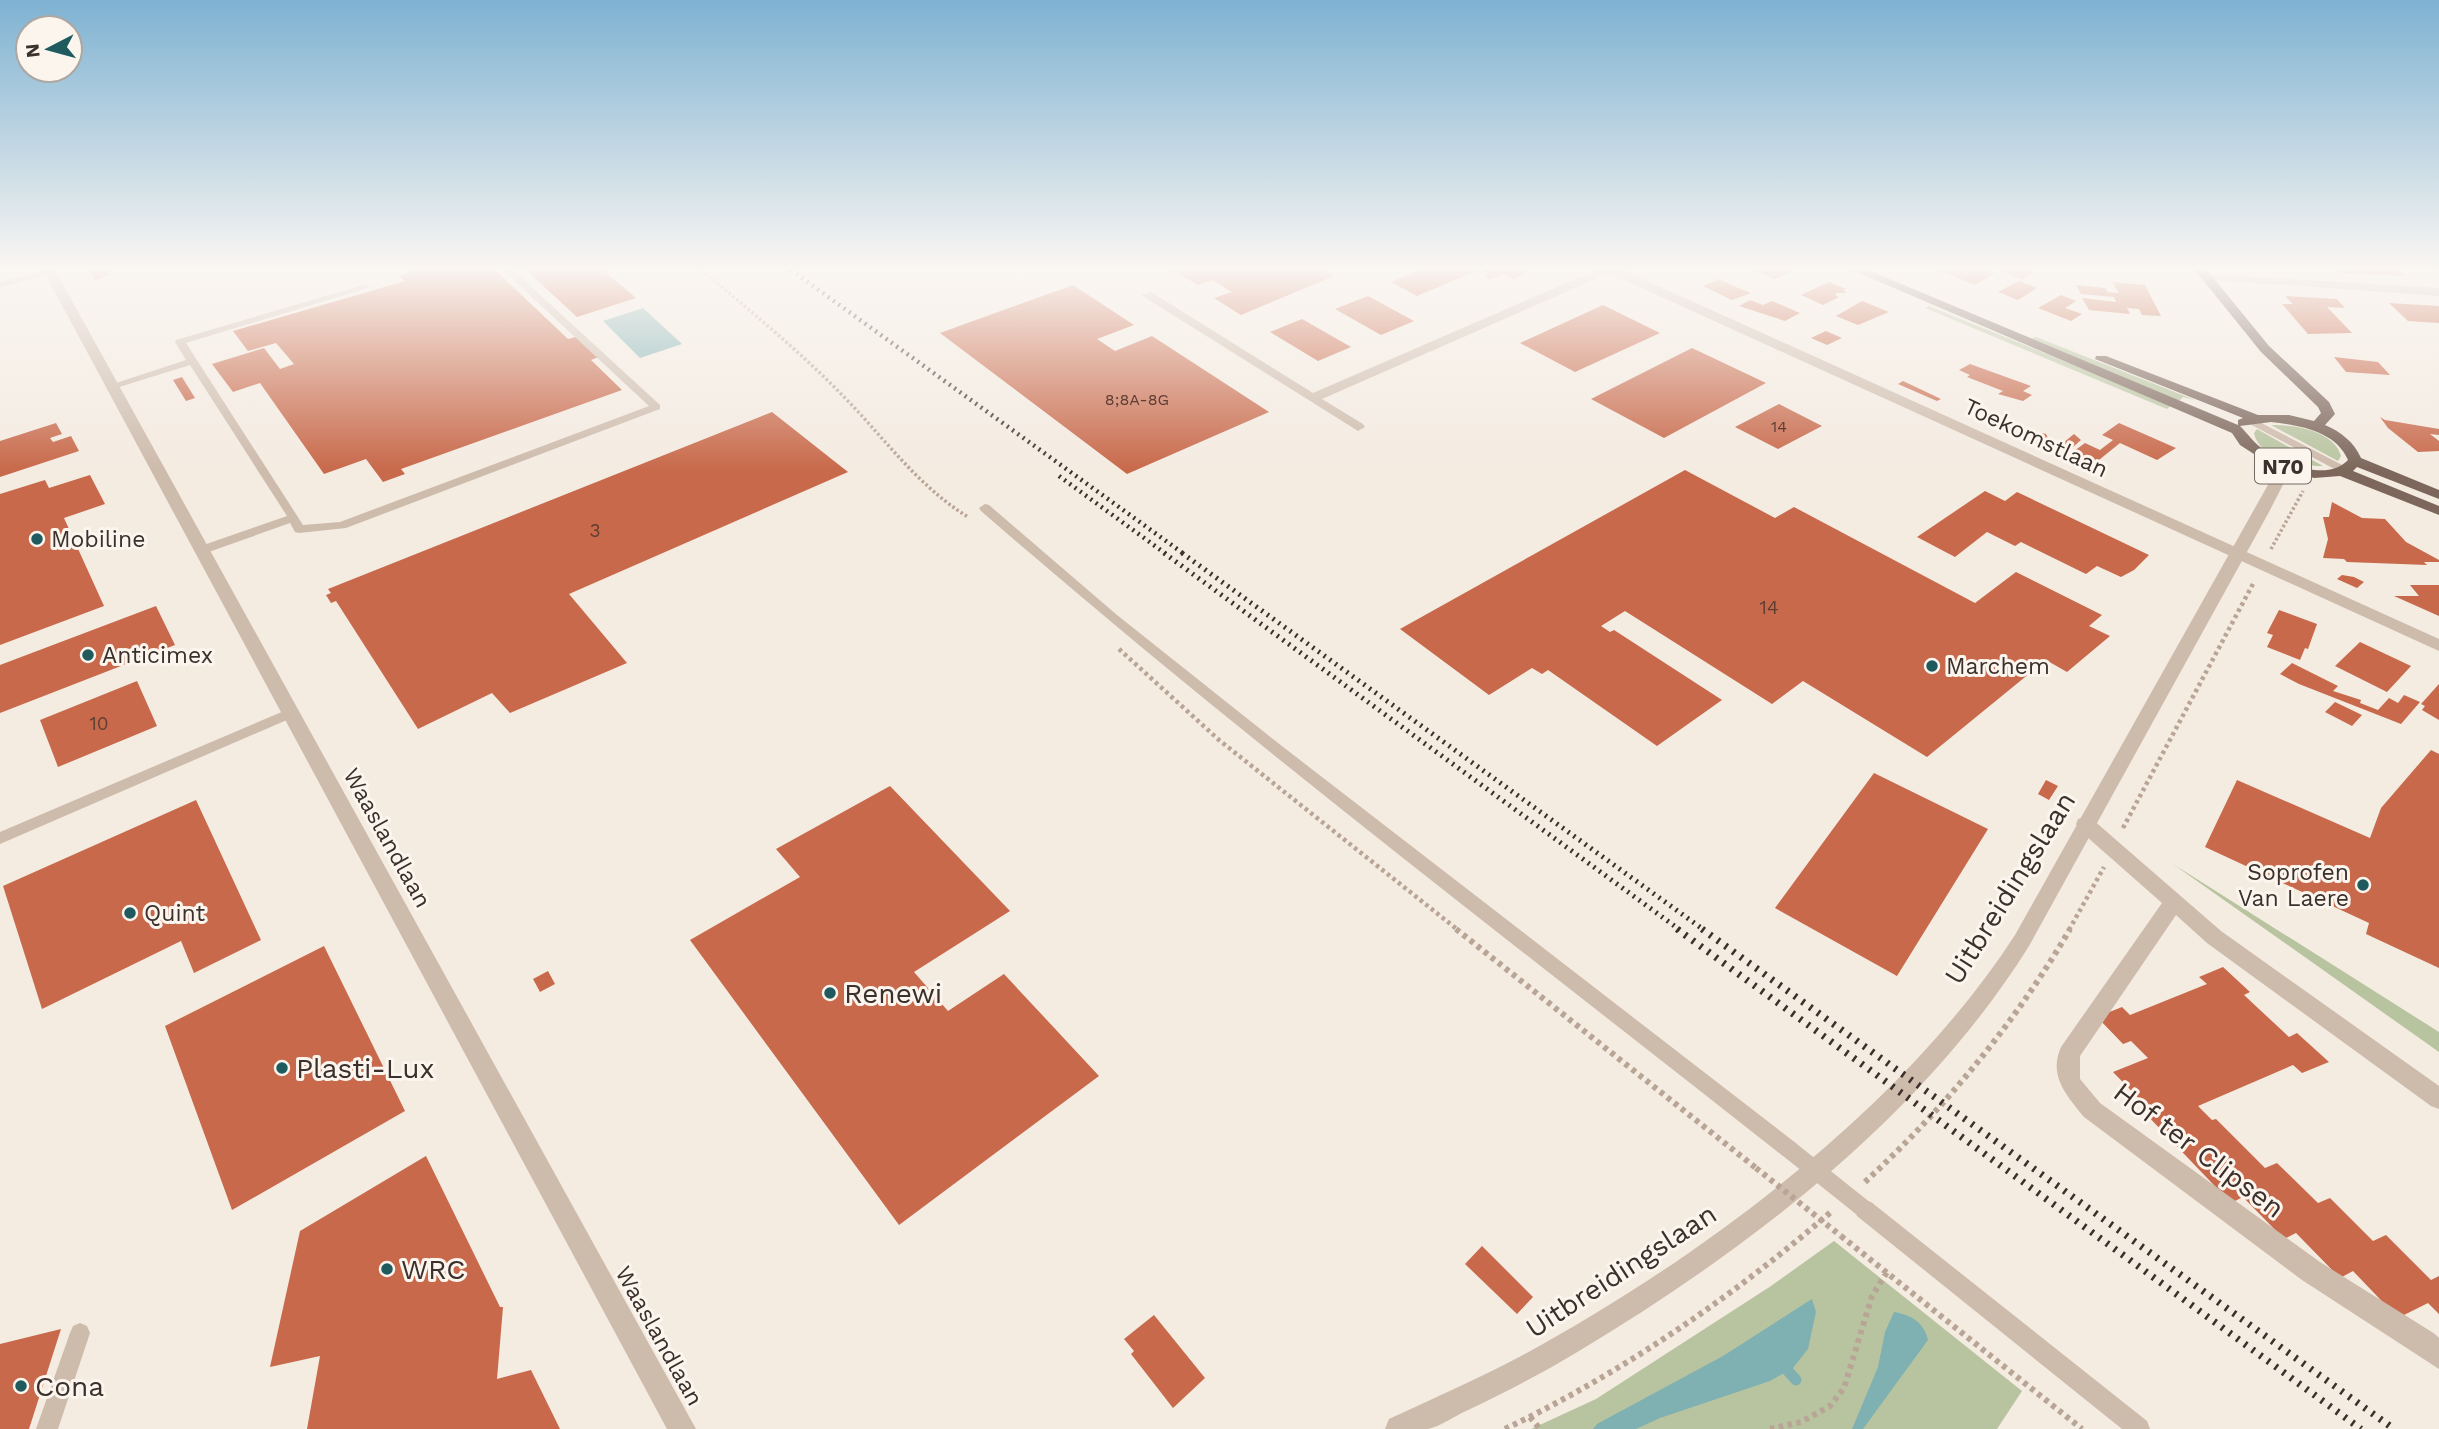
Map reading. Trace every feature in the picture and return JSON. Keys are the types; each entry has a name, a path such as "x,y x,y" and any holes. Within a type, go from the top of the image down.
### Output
{"main road":[{"name":"N70","path":"2016,337 2237,430 2241,440 2255,453 2285,467 2313,473 2348,468 2439,495"},
{"name":"N70","path":"2043,337 2252,419 2289,419 2316,427 2344,442 2351,450 2348,468"},
{"path":"2255,337 2324,405 2328,414 2316,427"},
{"name":"N70","path":"2237,430 2252,419"},
{"name":"N70","path":"2348,468 2439,511"}],"street":[{"name":"Waaslandlaan","path":"85,337 682,1429"},
{"path":"1214,337 1358,427"},
{"path":"1312,398 1453,337"},
{"name":"Toekomstlaan","path":"1759,337 2439,646"},
{"name":"Uitbreidingslaan","path":"1399,1429 1548,1355 1653,1291 1736,1234 1865,1127 1922,1068 1998,976 2238,555 2285,467"},
{"path":"2085,824 2214,937 2439,1099"},
{"name":"Hof ter Clipsen","path":"2174,902 2068,1054 2069,1082 2092,1110 2311,1270 2426,1343 2439,1356"}],"lane":[{"path":"198,337 180,342 299,529 342,525 656,407 580,337"},
{"path":"112,386 192,361"},
{"path":"2252,419 2348,468"},
{"path":"985,508 1112,618 1273,747 1790,1150 2139,1429"},
{"path":"202,550 294,518"},
{"path":"0,838 291,713"},
{"path":"47,1429 80,1333"}],"path":[{"path":"1755,1168 2082,1429"},
{"path":"1770,1429 1801,1422 1830,1406 1844,1388 1872,1296 1887,1272"},
{"path":"1530,1417 1540,1429"}],"green space":[{"path":"1994,337 2004,337 2172,405 2167,409"},
{"path":"2036,337 2195,400 2183,397 2179,401 2031,339"},
{"path":"2271,425 2301,428 2322,435 2331,440 2341,456 2338,461"},
{"path":"2257,429 2323,466 2293,462 2272,455 2257,442 2254,433"},
{"path":"2173,864 2439,1032 2439,1052"},
{"path":"1834,1241 2022,1391 1997,1429 1531,1429 1596,1399 1771,1286"}],"water":[{"path":"619,337 674,337 682,344 640,358"},
{"path":"1812,1299 1816,1312 1808,1349 1793,1368 1770,1381 1660,1418 1636,1429 1593,1429 1597,1424 1723,1356"},
{"path":"1894,1312 1916,1320 1928,1340 1863,1429 1852,1429 1878,1367 1885,1332"}],"building":[{"path":"237,337 566,337 568,339 580,337 601,356 591,360 622,390 401,469 405,474 383,482 366,459 324,474 260,383 233,392 212,364 264,348 280,369 294,364 276,343 248,351"},
{"path":"945,337 1103,337 1097,339 1115,351 1153,337 1269,412 1127,474"},
{"path":"1278,337 1333,337 1351,347 1318,361"},
{"path":"1534,337 1652,337 1575,372 1520,343"},
{"path":"1839,337 1842,338 1827,345 1811,338"},
{"path":"1692,348 1766,383 1664,438 1591,399"},
{"path":"2334,357 2378,362 2390,375 2346,372"},
{"path":"1970,364 2031,386 2023,391 2032,395 2023,401 1998,394 2003,391 1967,377 1970,375 1959,370"},
{"path":"182,377 195,398 186,401 173,380"},
{"path":"1903,381 1941,399 1937,401 1898,384"},
{"path":"1779,404 1822,426 1778,449 1735,427"},
{"path":"772,412 848,472 569,594 627,663 510,713 492,693 418,729 336,601 331,603 326,595 331,593 328,589"},
{"path":"2380,417 2439,429 2439,435 2430,434 2439,441 2439,451 2418,452 2388,428"},
{"path":"56,423 62,434 50,438 53,442 71,436 79,451 0,477 0,441"},
{"path":"2119,423 2176,448 2157,460 2120,443 2094,464 2070,454 2085,443 2100,450 2113,440 2102,435"},
{"path":"2024,429 2046,434 2051,444 2032,443"},
{"path":"2074,434 2081,440 2073,447 2063,443"},
{"path":"1685,470 1775,518 1794,507 1975,603 2016,572 2102,615 2089,626 2110,636 2067,672 2046,660 1927,757 1803,681 1772,704 1625,611 1601,626 1610,632 1614,630 1722,700 1657,746 1548,670 1542,674 1532,668 1489,695 1400,629"},
{"name":"Mobiline","path":"90,475 105,504 64,518 104,606 0,645 0,494 45,480 49,488"},
{"path":"1985,491 2005,501 2017,492 2149,555 2134,570 2121,577 2097,566 2086,574 2021,542 2015,546 1987,532 1955,557 1917,537"},
{"path":"2332,502 2362,518 2385,519 2406,542 2439,562 2424,562 2427,565 2347,562 2344,559 2323,558 2328,539 2323,517 2329,517"},
{"path":"2342,575 2364,582 2357,588 2337,579"},
{"path":"2410,585 2439,585 2439,616 2394,596 2419,596"},
{"name":"Anticimex","path":"156,606 175,645 0,713 0,665"},
{"path":"2279,610 2317,624 2308,649 2305,648 2300,660 2267,647 2273,635 2267,633"},
{"path":"2360,642 2411,666 2387,692 2335,666"},
{"path":"2292,663 2338,686 2333,691 2361,700 2360,703 2378,710 2389,698 2398,703 2404,695 2420,702 2401,724 2280,674"},
{"path":"137,681 157,726 58,767 40,720"},
{"path":"2439,684 2439,720 2422,710 2425,706 2421,704"},
{"path":"2335,702 2362,715 2352,726 2325,712"},
{"name":"Soprofen Van Laere","path":"2431,750 2439,754 2439,968 2366,934 2369,923 2205,847 2237,780 2370,838 2381,808"},
{"path":"1874,773 1988,829 1897,976 1775,908"},
{"path":"2046,780 2058,786 2049,800 2038,794"},
{"name":"Renewi","path":"890,786 1010,911 914,972 948,1011 1004,974 1099,1076 899,1225 690,940 800,877 776,849"},
{"name":"Quint","path":"196,800 261,940 194,973 181,941 42,1009 3,886"},
{"name":"Plasti-Lux","path":"324,946 405,1111 232,1210 165,1026"},
{"path":"2223,967 2250,992 2244,995 2289,1037 2297,1033 2329,1062 2302,1073 2293,1065 2198,1106 2212,1120 2216,1119 2265,1168 2277,1163 2318,1203 2330,1198 2373,1241 2386,1235 2431,1280 2439,1276 2439,1314 2428,1303 2398,1318 2353,1271 2340,1278 2296,1233 2284,1239 2243,1197 2231,1203 2144,1112 2149,1109 2113,1072 2148,1058 2131,1041 2123,1044 2097,1017 2122,1007 2130,1015 2207,984 2199,977"},
{"path":"548,971 555,984 540,992 533,979"},
{"name":"WRC","path":"426,1156 500,1307 503,1307 497,1379 531,1370 560,1429 307,1429 320,1356 270,1367 300,1231"},
{"path":"1482,1246 1533,1297 1517,1314 1465,1264"},
{"path":"1154,1315 1205,1378 1173,1408 1131,1354 1134,1351 1124,1339"},
{"name":"Cona","path":"61,1329 29,1429 0,1429 0,1344"}],"waterway":[{"path":"1788,1371 1796,1380"}],"railway":[{"path":"883,337 1184,554"},
{"path":"1059,476 1166,554"},
{"path":"1164,553 1680,930"},
{"path":"1182,553 1704,930"},
{"path":"1677,929 2361,1429"},
{"path":"1702,929 2394,1429"}],"place":[{"name":"Mobiline","path":"37,539"},
{"name":"Anticimex","path":"88,655"},
{"name":"Marchem","path":"1932,666"},
{"name":"Soprofen Van Laere","path":"2363,885"},
{"name":"Quint","path":"130,913"},
{"name":"Renewi","path":"830,993"},
{"name":"Plasti-Lux","path":"282,1068"},
{"name":"WRC","path":"387,1269"},
{"name":"Cona","path":"21,1386"}]}
